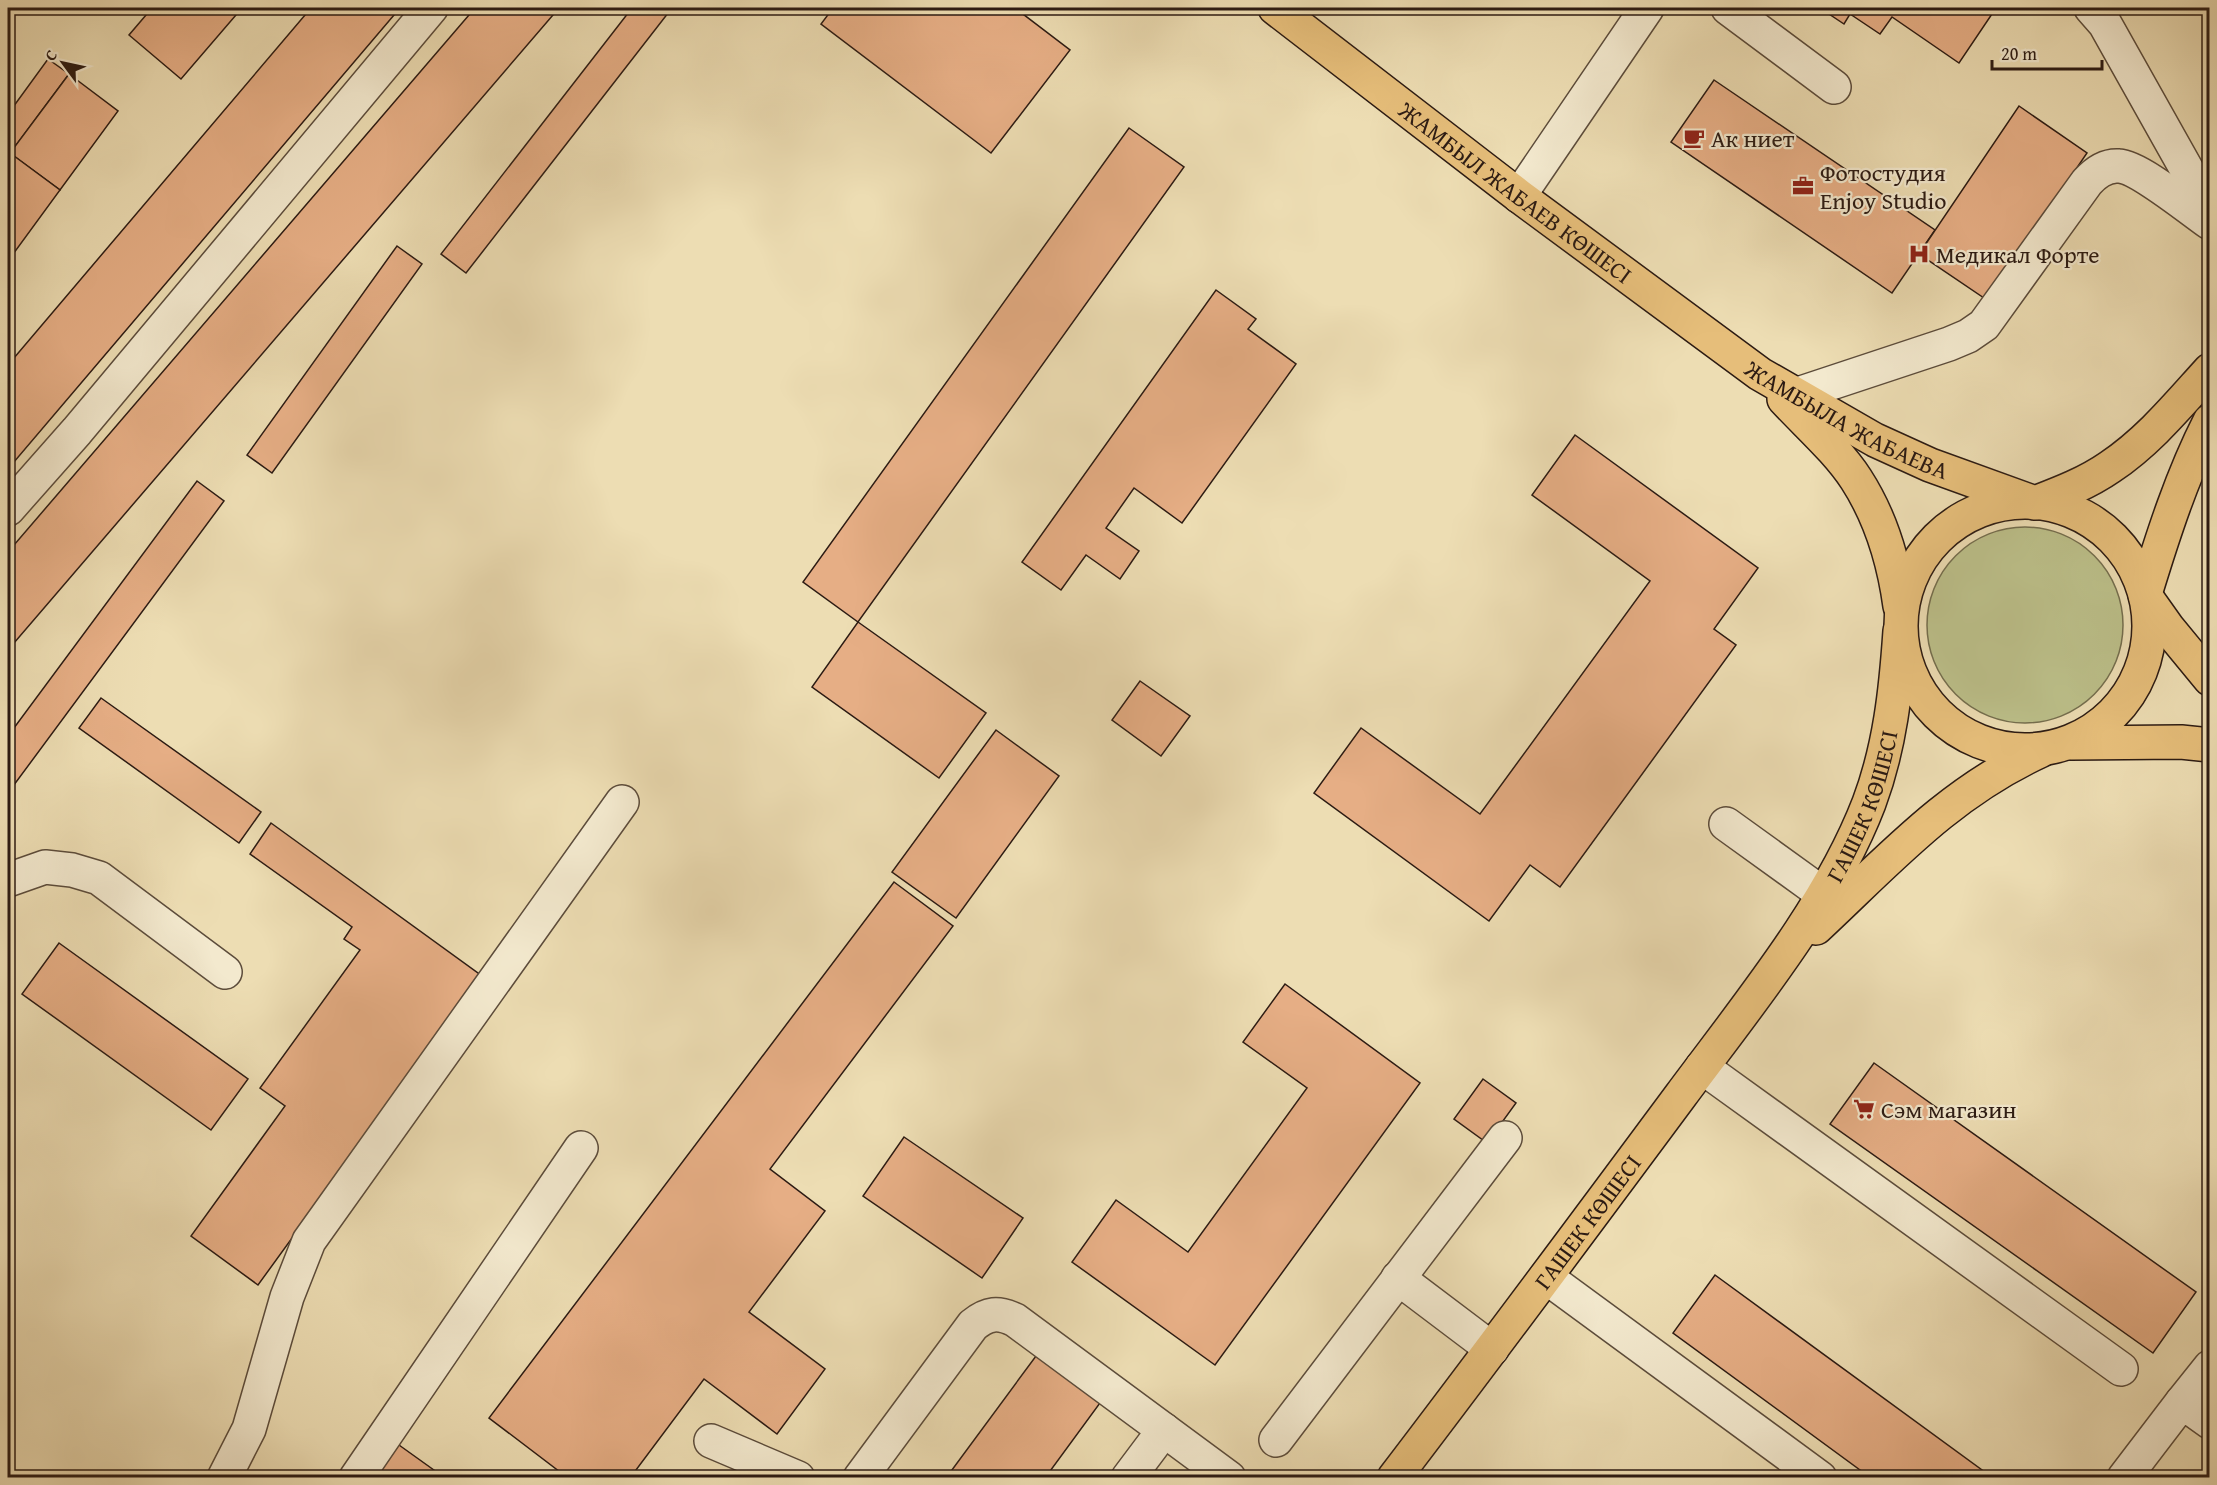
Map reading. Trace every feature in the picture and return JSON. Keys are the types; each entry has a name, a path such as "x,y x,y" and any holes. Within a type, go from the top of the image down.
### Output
{"main road":[{"name":"ЖАМБЫЛ ЖАБАЕВ КӨШЕСІ","path":"1275,8 1519,196 1760,374"},
{"path":"2035,502 2087,481 2110,467 2148,436 2210,370"},
{"name":"ЖАМБЫЛА ЖАБАЕВА","path":"1760,374 1875,440 1921,460 2035,502"},
{"name":"ЖАМБЫЛА ЖАБАЕВА","path":"1760,374 1856,479 1883,536 1896,580 1900,622"},
{"path":"2145,594 2182,482 2210,421"},
{"path":"2210,679 2168,628 2145,594 2130,561 2108,534 2089,520 2069,510 2035,502 1993,506 1965,517 1946,530 1929,545 1913,570 1900,622 1906,666 1929,706 1964,736 1986,745 2020,751 2055,746 2181,742 2210,745"},
{"name":"ГАШЕК КӨШЕСІ","path":"1777,964 1926,823 1981,783 2102,724 2120,706 2135,685 2145,660 2149,621 2145,594"},
{"name":"ГАШЕК КӨШЕСІ","path":"1394,1478 1702,1067 1777,964 1823,894 1852,840 1877,780 1894,711 1900,622"}],"lane":[{"path":"8,509 77,431 431,8"},
{"path":"1519,196 1647,8"},
{"path":"1728,8 1834,87"},
{"path":"2091,8 2104,24 2210,211"},
{"path":"1795,395 1949,344 1968,336 1984,325 2087,182 2095,174 2108,168 2120,166 2136,171 2210,223"},
{"path":"224,1478 249,1430 287,1298 309,1241 622,802"},
{"path":"1726,824 1823,894"},
{"path":"8,880 45,867 72,870 99,878 225,972"},
{"path":"1702,1067 2121,1369"},
{"path":"1276,1440 1505,1138"},
{"path":"356,1478 581,1148"},
{"path":"1546,1277 1820,1478"},
{"path":"1398,1278 1492,1349"},
{"path":"860,1478 973,1325 982,1317 993,1314 1016,1320 1229,1478"},
{"path":"2124,1478 2210,1367"},
{"path":"2182,1402 2210,1422"},
{"path":"1128,1478 1164,1430"},
{"path":"711,1441 798,1478"}],"green space":[{"path":"2015,527 2035,527 2063,534 2080,543 2095,555 2107,570 2116,587 2123,615 2123,635 2116,663 2107,680 2095,695 2080,707 2063,716 2035,723 2015,723 1987,716 1970,707 1955,695 1943,680 1934,663 1927,635 1927,615 1934,587 1943,570 1955,555 1970,543 1987,534"}],"building":[{"path":"152,8 242,8 181,79 129,35"},
{"path":"311,8 400,8 8,469 8,365"},
{"path":"475,8 559,8 8,650 8,552"},
{"path":"632,8 672,8 466,273 441,254"},
{"path":"833,8 1015,8 1070,50 991,153 821,24"},
{"path":"1820,8 1988,8 1994,11 1959,63 1892,17 1880,34 1850,14 1844,24"},
{"path":"48,59 69,74 8,156 8,114"},
{"path":"69,74 118,111 60,190 10,153"},
{"name":"Фотостудия Enjoy Studio","path":"1714,80 1935,230 1892,293 1671,142"},
{"path":"2019,106 2087,153 1987,300 1919,254"},
{"path":"1129,128 1184,167 858,622 803,582"},
{"path":"10,153 60,190 8,261 8,156"},
{"path":"397,246 422,264 272,473 247,455"},
{"path":"1216,290 1256,319 1248,329 1296,364 1182,523 1134,488 1106,528 1139,551 1120,579 1086,555 1061,590 1022,562"},
{"path":"1575,435 1758,568 1714,629 1736,645 1560,887 1530,865 1489,921 1314,793 1361,728 1480,814 1650,581 1532,495"},
{"path":"197,481 224,501 8,793 8,736"},
{"path":"858,622 986,713 939,778 812,687"},
{"path":"1140,681 1190,716 1161,756 1112,720"},
{"path":"101,698 261,812 239,843 79,728"},
{"path":"996,730 1059,776 956,918 892,872"},
{"path":"271,823 482,976 258,1285 191,1236 285,1106 260,1088 360,950 344,939 352,927 250,854"},
{"path":"894,882 953,926 770,1169 825,1211 749,1312 825,1369 777,1434 704,1379 630,1478 568,1478 489,1418"},
{"path":"59,943 248,1079 211,1130 22,994"},
{"path":"1285,984 1420,1083 1215,1365 1072,1262 1116,1200 1188,1252 1307,1088 1243,1042"},
{"path":"1874,1063 2196,1292 2153,1353 1830,1124"},
{"path":"1483,1079 1516,1103 1487,1143 1454,1119"},
{"path":"904,1137 1023,1218 982,1278 863,1196"},
{"path":"1715,1275 1993,1478 1871,1478 1673,1333"},
{"path":"1036,1356 1100,1403 1045,1478 946,1478"},
{"path":"392,1440 445,1478 365,1478"}],"place":[{"name":"Ак ниет","path":"1694,138"},
{"name":"Фотостудия Enjoy Studio","path":"1803,186"},
{"name":"Медикал Форте","path":"1919,254"},
{"name":"Сэм магазин","path":"1864,1109"}]}
